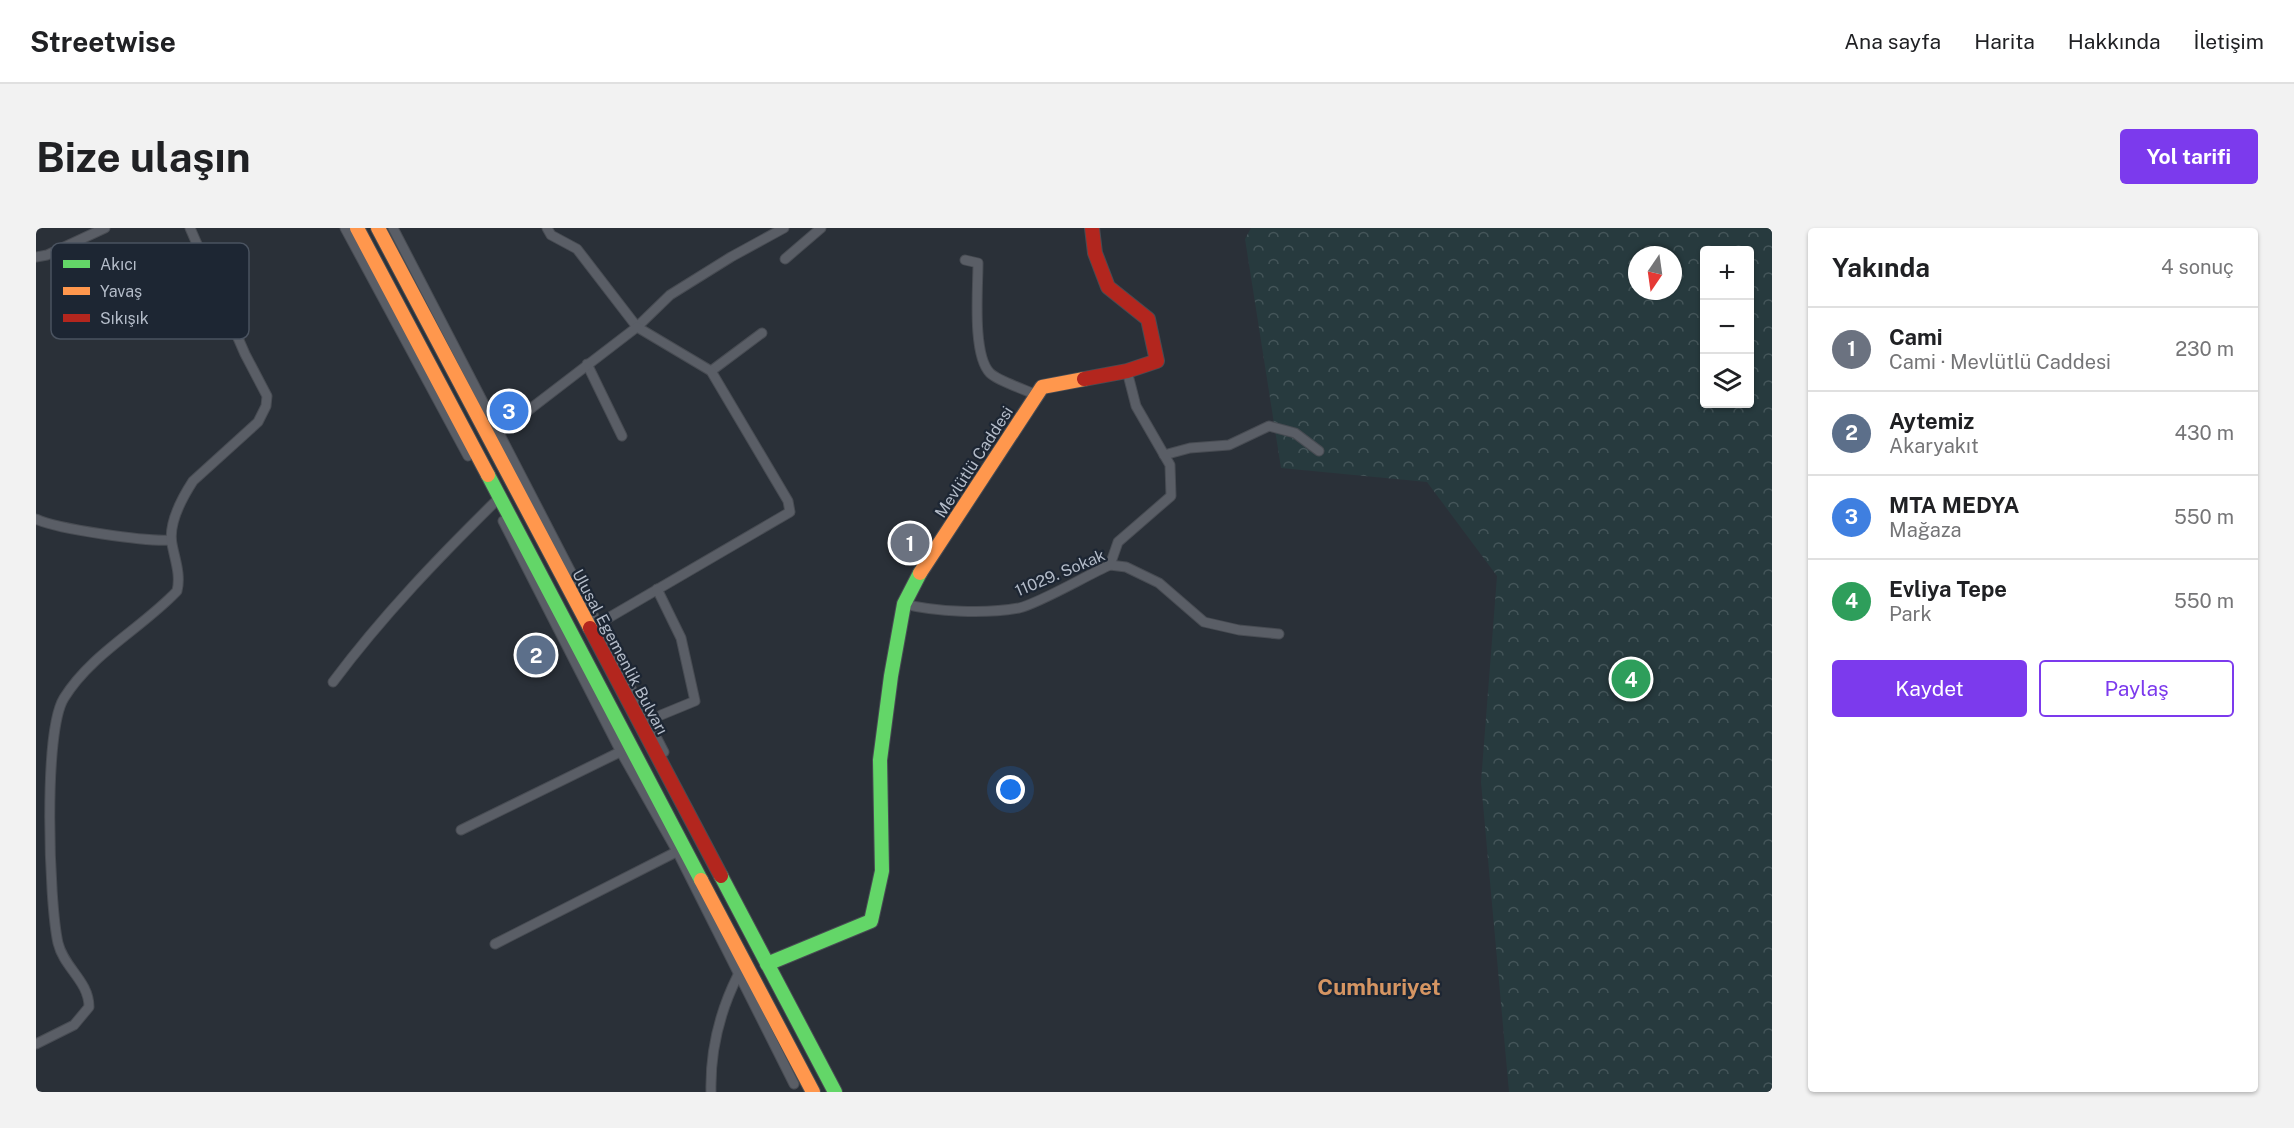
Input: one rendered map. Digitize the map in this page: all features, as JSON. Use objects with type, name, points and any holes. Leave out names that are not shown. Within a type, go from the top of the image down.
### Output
[{"type":"main road","points":[[357,228],[626,749],[813,1092]]},
{"type":"main road","name":"Ulusal Egemenlik Bulvarı","points":[[378,228],[494,438],[770,962],[835,1092]]},
{"type":"main road","points":[[1037,395],[1042,387],[1127,371],[1157,361],[1148,319],[1108,287],[1095,254],[1092,228]]},
{"type":"main road","name":"Mevlütlü Caddesi","points":[[770,962],[871,921],[882,871],[880,760],[891,676],[904,604],[923,567],[1037,395]]},
{"type":"main road","points":[[473,450],[494,438]]},
{"type":"street","points":[[73,243],[105,228]]},
{"type":"street","points":[[190,228],[197,243]]},
{"type":"street","points":[[333,682],[400,600],[496,501],[345,228]]},
{"type":"street","points":[[393,228],[494,438],[598,624],[770,962],[842,1092]]},
{"type":"street","points":[[547,228],[551,235],[577,249],[637,327],[711,371],[788,501],[790,512],[598,624]]},
{"type":"street","points":[[494,438],[637,327],[670,295],[784,228]]},
{"type":"street","points":[[785,259],[821,228]]},
{"type":"street","points":[[36,257],[51,253]]},
{"type":"street","points":[[965,260],[978,263],[979,332],[983,358],[990,374],[1037,395]]},
{"type":"street","points":[[711,371],[762,333]]},
{"type":"street","points":[[36,1044],[74,1025],[83,1018],[89,1007],[84,984],[75,976],[60,950],[55,919],[49,805],[59,708],[76,682],[119,640],[177,591],[178,578],[171,540],[176,515],[193,481],[258,422],[266,406],[264,387],[238,339]]},
{"type":"street","points":[[587,364],[622,436]]},
{"type":"street","points":[[1110,565],[1118,542],[1171,496],[1170,465],[1136,406],[1127,371]]},
{"type":"street","points":[[1164,455],[1190,448],[1229,445],[1269,426],[1295,433],[1319,451]]},
{"type":"street","points":[[36,519],[57,525],[150,540],[171,540]]},
{"type":"street","name":"11029. Sokak","points":[[904,604],[920,608],[964,610],[1020,608],[1110,565],[1126,567],[1159,583],[1204,622],[1239,630],[1279,634]]},
{"type":"street","points":[[657,589],[681,638],[695,700],[661,715]]},
{"type":"street","points":[[461,830],[626,749]]},
{"type":"street","points":[[495,944],[680,850],[738,975],[794,1084]]},
{"type":"street","points":[[711,1092],[716,1031],[738,975]]},
{"type":"green space","points":[[1251,228],[1772,228],[1772,1092],[1509,1092],[1481,782],[1497,576],[1427,482],[1281,468],[1245,239]]},
{"type":"traffic: fast","points":[[488,475],[701,880]]},
{"type":"traffic: fast","points":[[767,964],[871,921],[882,871],[880,760],[891,676],[904,604],[920,573]]},
{"type":"traffic: fast","points":[[721,876],[835,1092]]},
{"type":"traffic: slow","points":[[357,228],[488,475]]},
{"type":"traffic: slow","points":[[378,228],[590,628]]},
{"type":"traffic: slow","points":[[920,573],[1042,387],[1084,379]]},
{"type":"traffic: slow","points":[[701,880],[813,1092]]},
{"type":"traffic: jam","points":[[1084,379],[1127,371],[1157,361],[1148,319],[1108,287],[1095,253],[1092,228]]},
{"type":"traffic: jam","points":[[590,628],[721,876]]},
{"type":"place","name":"MTA MEDYA","points":[[509,411]]},
{"type":"place","name":"Cami","points":[[910,543]]},
{"type":"place","name":"Aytemiz","points":[[536,655]]},
{"type":"place","name":"Evliya Tepe","points":[[1631,679]]},
{"type":"district","name":"Cumhuriyet","points":[[1379,987]]}]
